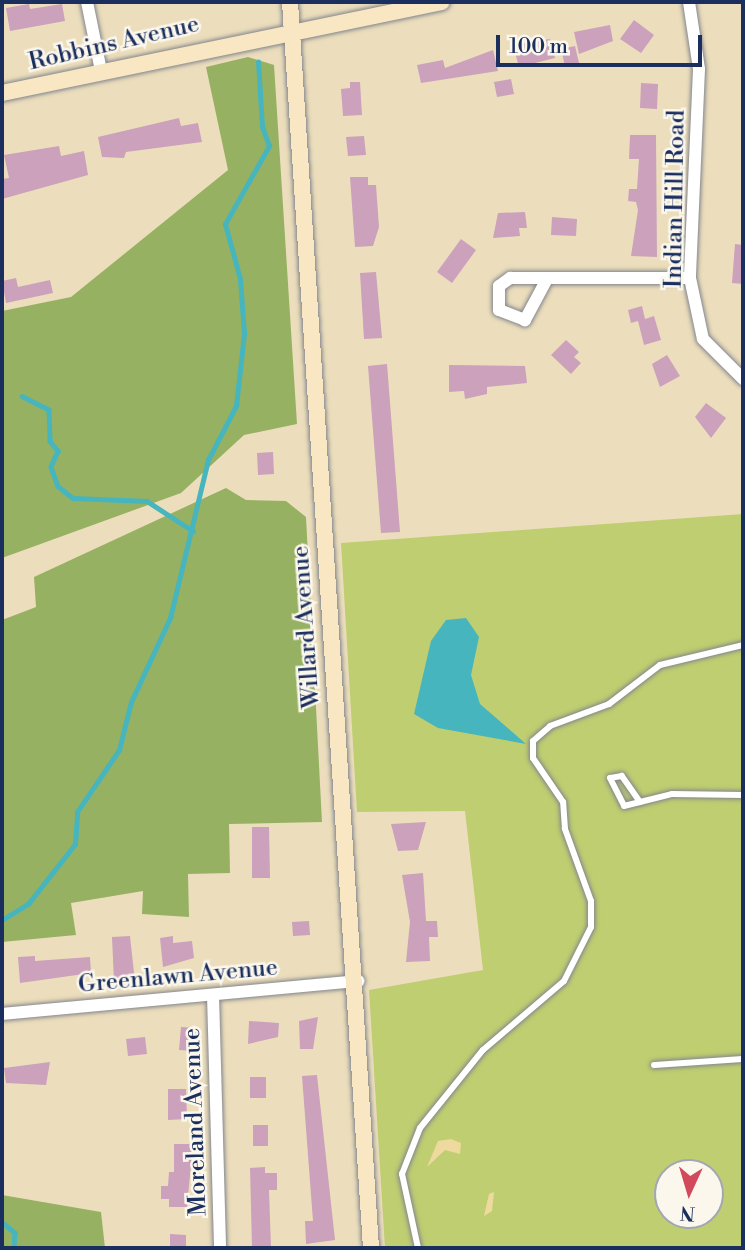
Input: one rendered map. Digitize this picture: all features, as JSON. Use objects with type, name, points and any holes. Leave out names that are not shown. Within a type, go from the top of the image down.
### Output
[{"type":"main road","name":"Willard Avenue","points":[[290,2],[358,981],[371,1248]]},
{"type":"main road","name":"Robbins Avenue","points":[[2,93],[292,30],[442,2]]},
{"type":"street","points":[[87,2],[101,71]]},
{"type":"street","name":"Indian Hill Road","points":[[689,2],[699,69],[690,278],[703,339],[743,379]]},
{"type":"street","points":[[547,279],[690,278]]},
{"type":"street","name":"Greenlawn Avenue","points":[[2,1014],[358,981]]},
{"type":"street","name":"Moreland Avenue","points":[[213,995],[220,1248]]},
{"type":"lane","points":[[418,1248],[402,1174],[415,1137],[483,1050],[564,981],[591,927],[591,901],[565,829],[563,802],[533,758],[533,740],[561,721],[609,704],[660,665],[743,645]]},
{"type":"lane","points":[[640,802],[622,776],[610,778],[618,802],[640,802],[672,794],[743,795]]},
{"type":"lane","points":[[654,1065],[743,1059]]},
{"type":"green space","points":[[248,57],[274,65],[297,424],[244,435],[181,493],[2,558],[2,311],[71,297],[228,170],[206,67]]},
{"type":"green space","points":[[226,488],[246,500],[286,501],[306,517],[322,822],[229,824],[230,873],[188,874],[189,917],[142,914],[143,891],[71,903],[76,935],[2,942],[2,620],[36,607],[34,577]]},
{"type":"green space","points":[[743,514],[743,1248],[385,1248],[369,990],[483,970],[465,811],[357,812],[341,543]]},
{"type":"green space","points":[[2,1195],[101,1212],[105,1248],[2,1248]]},
{"type":"sand","points":[[451,1139],[461,1143],[460,1154],[445,1150],[427,1167],[438,1141]]},
{"type":"sand","points":[[494,1192],[492,1211],[484,1216],[489,1194]]},
{"type":"water","points":[[466,618],[479,637],[471,675],[480,704],[526,744],[438,728],[414,714],[431,641],[446,620]]},
{"type":"building","points":[[29,4],[30,9],[62,4],[65,21],[10,31],[6,8]]},
{"type":"building","points":[[634,20],[654,35],[641,53],[620,39]]},
{"type":"building","points":[[610,25],[613,41],[579,54],[574,32]]},
{"type":"building","points":[[550,39],[555,58],[519,67],[513,45]]},
{"type":"building","points":[[575,46],[579,63],[565,66],[561,49]]},
{"type":"building","points":[[493,50],[498,71],[421,83],[417,65],[443,60],[445,68]]},
{"type":"building","points":[[511,79],[514,94],[497,97],[494,82]]},
{"type":"building","points":[[350,82],[360,82],[362,115],[343,116],[341,89],[350,88]]},
{"type":"building","points":[[641,83],[658,84],[657,109],[640,108]]},
{"type":"building","points":[[179,118],[181,126],[198,123],[202,142],[126,152],[124,158],[102,157],[98,137]]},
{"type":"building","points":[[630,135],[656,135],[657,257],[631,256],[638,210],[636,202],[628,201],[629,189],[637,189],[639,159],[629,159]]},
{"type":"building","points":[[364,136],[366,155],[348,156],[346,137]]},
{"type":"building","points":[[59,146],[61,156],[84,151],[88,175],[2,199],[2,179],[9,178],[4,155]]},
{"type":"building","points":[[350,177],[368,177],[368,185],[376,185],[379,227],[373,246],[355,247]]},
{"type":"building","points":[[525,212],[527,228],[519,228],[520,236],[493,238],[498,213]]},
{"type":"building","points":[[552,217],[577,219],[576,236],[551,235]]},
{"type":"building","points":[[461,239],[476,250],[452,283],[437,272]]},
{"type":"building","points":[[735,244],[743,245],[743,284],[732,283]]},
{"type":"building","points":[[376,272],[382,338],[364,339],[360,273]]},
{"type":"building","points":[[16,278],[18,287],[50,280],[53,293],[6,303],[2,281]]},
{"type":"building","points":[[642,306],[645,319],[654,316],[661,340],[644,345],[638,321],[631,323],[628,310]]},
{"type":"building","points":[[566,340],[579,352],[574,357],[581,363],[571,374],[551,355]]},
{"type":"building","points":[[667,355],[680,376],[660,387],[652,364]]},
{"type":"building","points":[[387,364],[400,532],[381,533],[368,366]]},
{"type":"building","points":[[449,365],[525,366],[527,383],[487,387],[487,394],[465,399],[464,391],[449,392]]},
{"type":"building","points":[[706,403],[726,418],[711,438],[695,417]]},
{"type":"building","points":[[273,452],[274,474],[258,475],[257,453]]},
{"type":"building","points":[[426,822],[418,850],[398,851],[391,824]]},
{"type":"building","points":[[252,827],[269,827],[270,878],[252,878]]},
{"type":"building","points":[[423,873],[426,921],[437,921],[438,937],[429,937],[430,961],[406,962],[410,922],[402,875]]},
{"type":"building","points":[[309,921],[310,935],[293,936],[292,922]]},
{"type":"building","points":[[130,936],[135,982],[114,982],[112,937]]},
{"type":"building","points":[[173,936],[173,943],[192,941],[194,958],[163,967],[160,938]]},
{"type":"building","points":[[35,956],[35,961],[90,957],[91,973],[20,983],[18,957]]},
{"type":"building","points":[[318,1017],[313,1049],[300,1049],[299,1021]]},
{"type":"building","points":[[249,1021],[279,1023],[278,1037],[248,1044]]},
{"type":"building","points":[[181,1027],[197,1028],[196,1051],[179,1050]]},
{"type":"building","points":[[145,1037],[147,1054],[128,1056],[126,1039]]},
{"type":"building","points":[[50,1062],[46,1085],[6,1083],[4,1068]]},
{"type":"building","points":[[317,1075],[335,1240],[306,1244],[305,1221],[313,1221],[302,1076]]},
{"type":"building","points":[[250,1077],[266,1077],[266,1098],[250,1098]]},
{"type":"building","points":[[168,1089],[186,1089],[187,1119],[168,1120]]},
{"type":"building","points":[[253,1125],[268,1125],[268,1146],[253,1146]]},
{"type":"building","points":[[174,1144],[193,1144],[187,1207],[169,1207],[169,1199],[161,1199],[161,1186],[168,1186],[169,1172],[174,1172]]},
{"type":"building","points":[[265,1167],[265,1173],[277,1173],[277,1190],[269,1190],[271,1248],[252,1248],[250,1168]]},
{"type":"building","points":[[170,1234],[186,1235],[186,1248],[170,1248]]},
{"type":"waterway","points":[[2,920],[28,904],[75,844],[77,812],[119,750],[131,702],[170,618],[208,460],[236,406],[244,334],[240,279],[225,224],[269,146],[262,127],[258,62]]},
{"type":"waterway","points":[[22,396],[49,410],[50,441],[58,451],[51,467],[58,486],[73,498],[147,501],[193,531]]},
{"type":"waterway","points":[[2,1222],[15,1233],[14,1248]]}]
